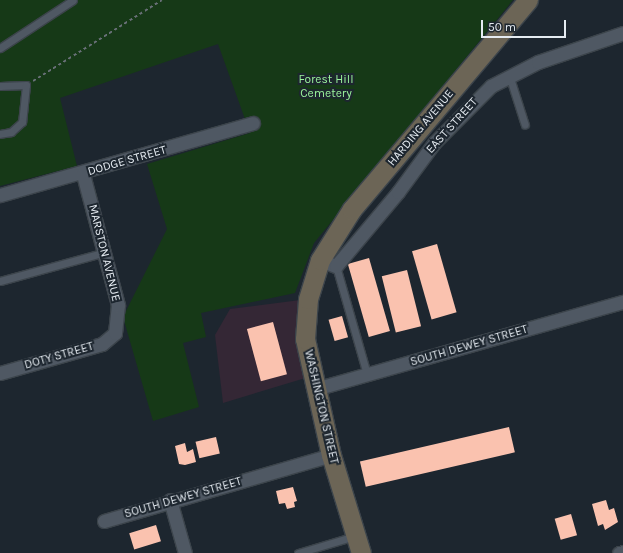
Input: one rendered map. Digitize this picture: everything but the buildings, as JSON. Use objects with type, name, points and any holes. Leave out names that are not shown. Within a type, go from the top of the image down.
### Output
[{"type":"main road","name":"HARDING AVENUE","points":[[328,263],[352,210],[528,0]]},
{"type":"main road","name":"WASHINGTON STREET","points":[[328,263],[308,299],[305,339],[331,455],[358,545]]},
{"type":"street","name":"EAST STREET","points":[[328,263],[477,96],[509,75],[538,62],[623,33]]},
{"type":"street","name":"DODGE STREET","points":[[0,195],[83,174],[253,123]]},
{"type":"street","name":"MARSTON AVENUE","points":[[83,174],[106,252],[118,305],[115,333]]},
{"type":"street","name":"SOUTH DEWEY STREET","points":[[315,389],[623,302]]},
{"type":"street","name":"DOTY STREET","points":[[0,373],[102,344],[115,333]]},
{"type":"street","name":"SOUTH DEWEY STREET","points":[[104,521],[170,500],[331,455]]},
{"type":"street","points":[[170,500],[185,553]]},
{"type":"street","points":[[619,553],[623,552]]},
{"type":"lane","points":[[0,48],[73,0]]},
{"type":"lane","points":[[509,75],[525,125]]},
{"type":"lane","points":[[0,86],[26,85],[22,122],[11,132],[0,134]]},
{"type":"lane","points":[[0,281],[106,252]]},
{"type":"lane","points":[[328,263],[367,374]]},
{"type":"lane","points":[[300,553],[358,545]]},
{"type":"path","points":[[26,85],[162,0]]},
{"type":"shaded area","points":[[308,299],[312,376],[223,403],[215,335],[230,309]]},
{"type":"green space","name":"Forest Hill Cemetery","points":[[0,0],[513,0],[314,243],[295,293],[201,313],[206,337],[183,343],[199,407],[153,421],[123,317],[167,229],[147,164],[250,133],[218,44],[60,98],[77,166],[0,186]]}]
